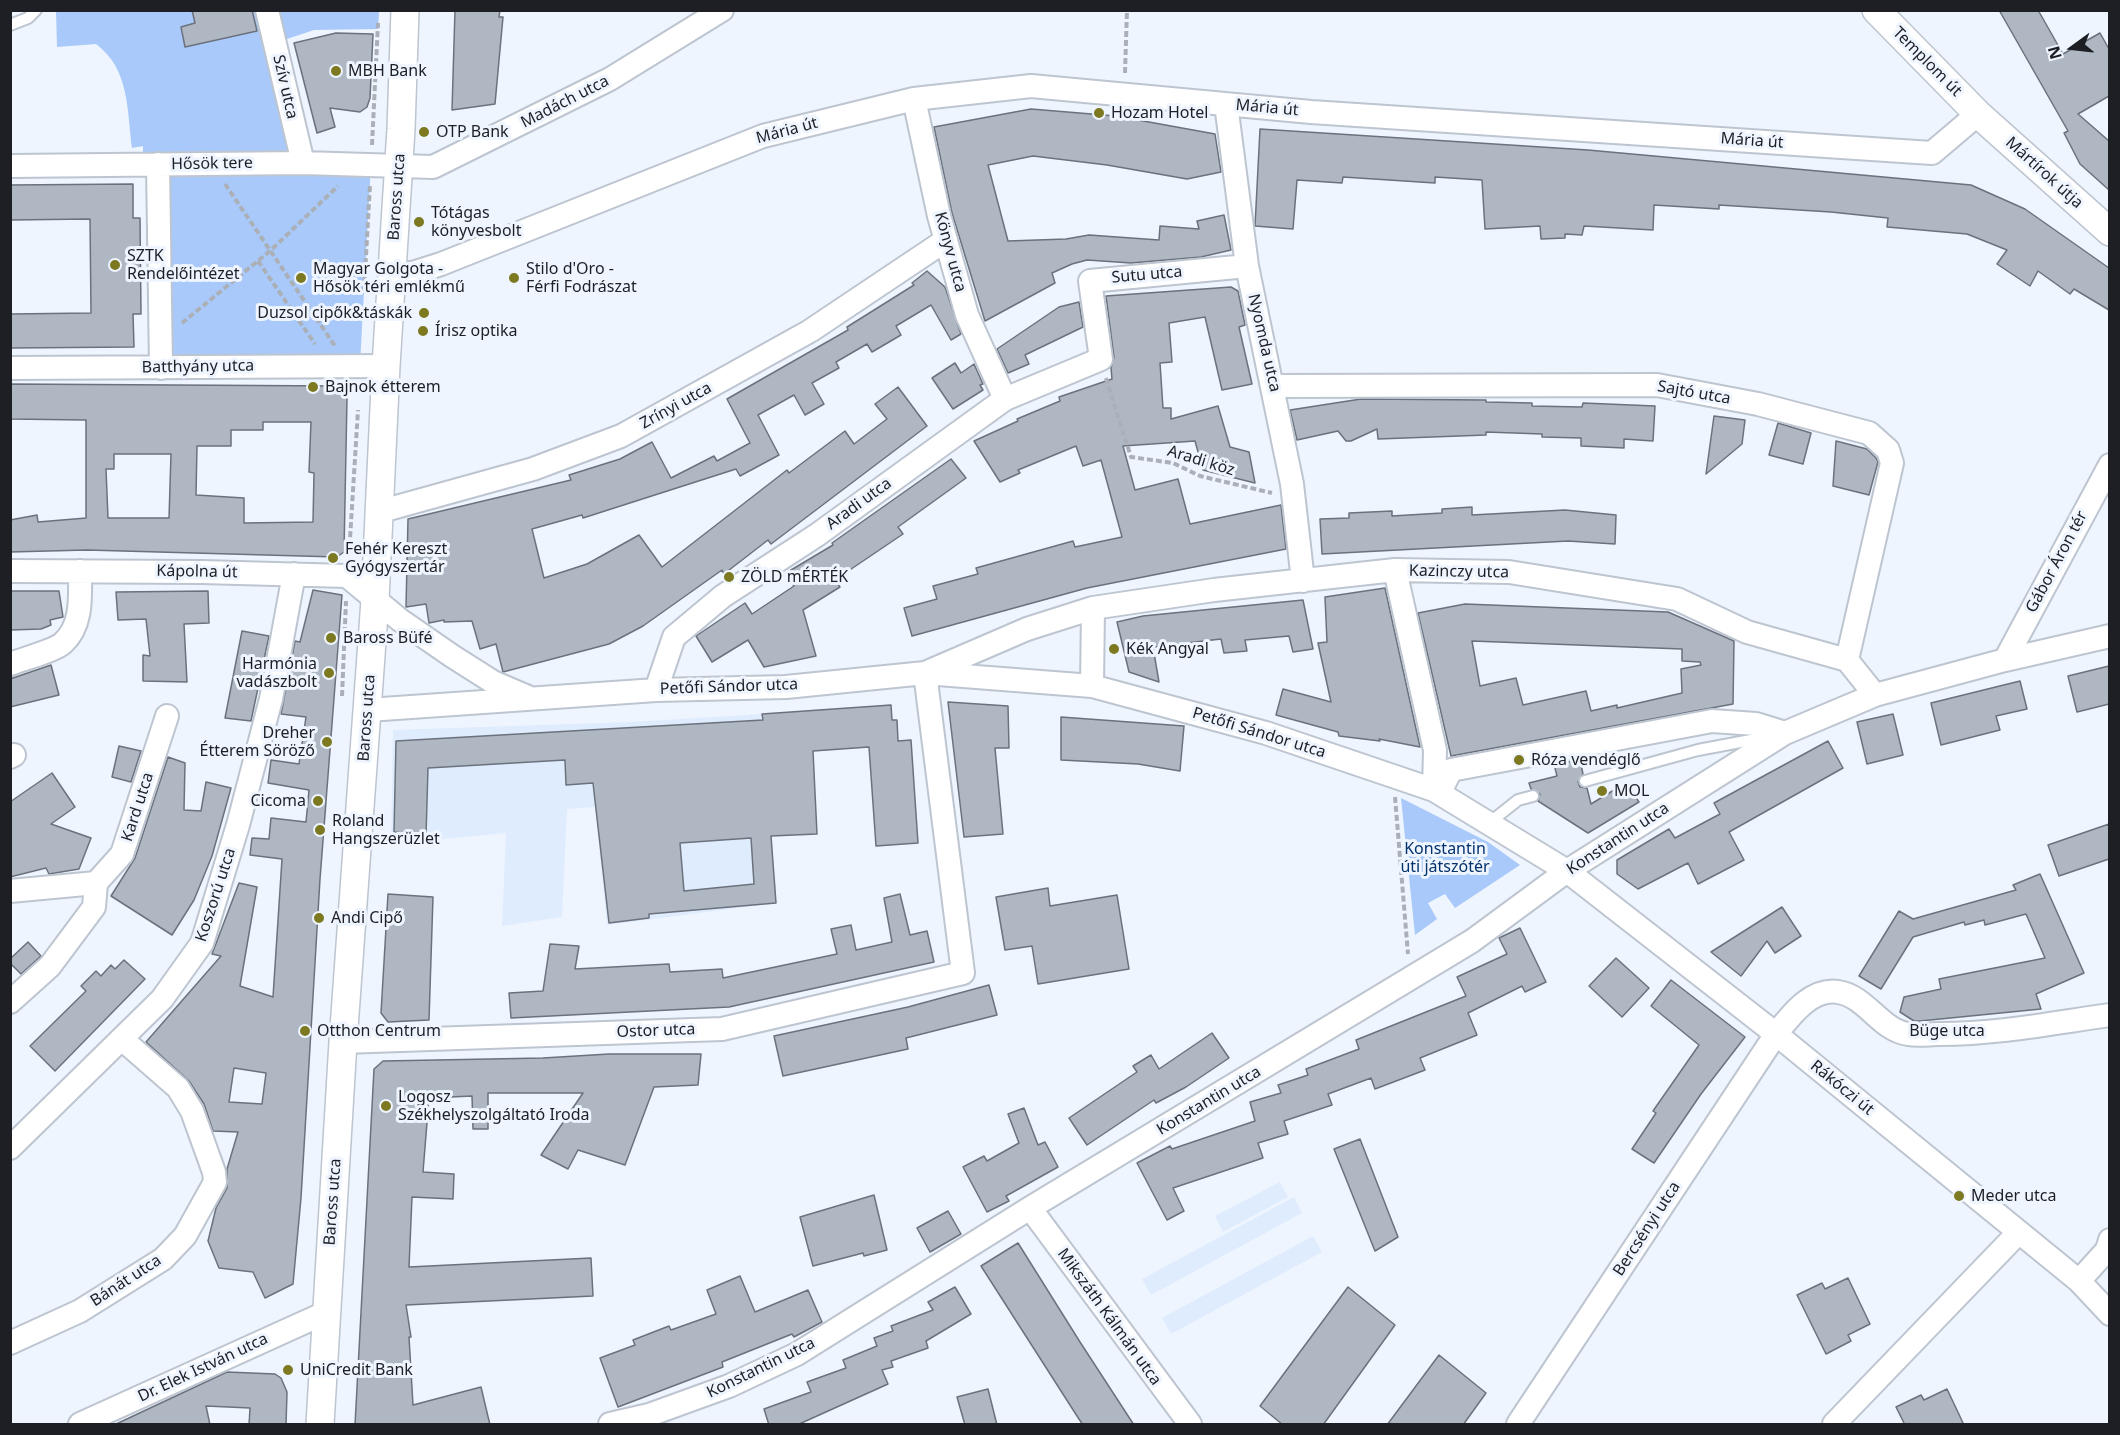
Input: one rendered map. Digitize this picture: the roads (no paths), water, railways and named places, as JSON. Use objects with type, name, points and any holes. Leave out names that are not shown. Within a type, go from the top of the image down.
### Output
[{"type":"street","name":"Szív utca","points":[[267,10],[303,163]]},
{"type":"street","name":"Baross utca","points":[[320,1425],[343,1042],[375,600],[378,512],[356,365],[392,276],[405,10]]},
{"type":"street","name":"Madách utca","points":[[398,166],[433,167],[610,79],[722,10]]},
{"type":"street","name":"Templom út","points":[[1876,10],[1978,114]]},
{"type":"street","name":"Mária út","points":[[392,276],[416,272],[441,264],[763,136],[914,99],[1031,86],[1226,105],[1932,153],[1978,114]]},
{"type":"street","name":"Könyv utca","points":[[914,99],[946,240],[967,315],[1005,399]]},
{"type":"street","name":"Nyomda utca","points":[[1226,105],[1247,266],[1274,386],[1293,498],[1303,581]]},
{"type":"street","name":"Mártírok útja","points":[[1978,114],[2109,232]]},
{"type":"street","name":"Hősök tere","points":[[160,368],[158,164],[303,163],[398,166]]},
{"type":"street","points":[[10,166],[158,164]]},
{"type":"street","name":"Zrínyi utca","points":[[378,512],[533,469],[621,436],[810,331],[946,240]]},
{"type":"street","name":"Sutu utca","points":[[1101,359],[1090,280],[1247,266]]},
{"type":"street","name":"Aradi utca","points":[[656,690],[674,637],[723,596],[817,535],[1005,399],[1101,359]]},
{"type":"street","name":"Batthyány utca","points":[[10,368],[356,365]]},
{"type":"street","name":"Sajtó utca","points":[[1274,386],[1657,385],[1758,404],[1869,434],[1888,450],[1892,463],[1847,660]]},
{"type":"street","name":"Gábor Áron tér","points":[[2005,660],[2109,465]]},
{"type":"street","points":[[1395,570],[1435,750],[1437,791]]},
{"type":"street","name":"Kazinczy utca","points":[[1093,608],[1214,590],[1395,570],[1509,572],[1677,599],[1747,632],[1847,660]]},
{"type":"street","name":"Kápolna út","points":[[10,571],[347,576],[375,600]]},
{"type":"street","points":[[10,664],[63,644],[76,624],[81,603],[80,571]]},
{"type":"street","name":"Koszorú utca","points":[[10,1148],[123,1040],[162,999],[202,943],[238,825],[271,699],[294,574]]},
{"type":"street","name":"Petőfi Sándor utca","points":[[375,600],[400,621],[493,682],[532,699]]},
{"type":"street","points":[[1092,686],[1093,608]]},
{"type":"street","name":"Petőfi Sándor utca","points":[[925,673],[1028,629],[1093,608]]},
{"type":"street","name":"Konstantin utca","points":[[610,1425],[649,1415],[729,1386],[797,1354],[1030,1208],[1472,941],[1567,871],[1785,733],[1875,695],[2005,660],[2109,636]]},
{"type":"street","points":[[1847,660],[1875,695]]},
{"type":"street","name":"Petőfi Sándor utca","points":[[368,710],[656,690],[786,687],[925,673],[1092,686],[1266,733],[1437,791],[1567,871]]},
{"type":"street","name":"Ostor utca","points":[[343,1042],[723,1029],[963,973],[925,673]]},
{"type":"street","name":"Kard utca","points":[[10,1002],[50,966],[94,907],[96,884],[122,854],[167,716]]},
{"type":"street","points":[[1437,791],[1451,770],[1712,721],[1756,724],[1785,733]]},
{"type":"street","name":"Rákóczi út","points":[[1567,871],[1776,1034],[2079,1281],[2109,1314]]},
{"type":"street","points":[[10,891],[96,884]]},
{"type":"street","name":"Büge utca","points":[[1776,1034],[1794,1011],[1817,994],[1838,992],[1860,1001],[1881,1021],[1907,1034],[1971,1034],[2109,1015]]},
{"type":"street","name":"Bercsényi utca","points":[[1518,1425],[1776,1034]]},
{"type":"street","name":"Bánát utca","points":[[10,1343],[80,1311],[163,1259],[185,1236],[215,1182],[214,1172],[192,1111],[178,1088],[123,1040]]},
{"type":"street","name":"Mikszáth Kálmán utca","points":[[1030,1208],[1186,1423]]},
{"type":"street","points":[[1833,1425],[2019,1232]]},
{"type":"street","points":[[2079,1281],[2107,1250],[2109,1240]]},
{"type":"street","name":"Dr. Elek István utca","points":[[80,1425],[326,1313]]},
{"type":"lane","points":[[10,25],[28,18],[36,10]]},
{"type":"lane","points":[[1585,781],[1698,750],[1785,733]]},
{"type":"lane","points":[[1489,823],[1518,800],[1533,796]]},
{"type":"place","name":"MBH Bank","points":[[336,71]]},
{"type":"place","name":"Hozam Hotel","points":[[1099,113]]},
{"type":"place","name":"OTP Bank","points":[[424,132]]},
{"type":"place","name":"Tótágas könyvesbolt","points":[[419,222]]},
{"type":"place","name":"SZTK Rendelőintézet","points":[[115,265]]},
{"type":"place","name":"Magyar Golgota - Hősök téri emlékmű","points":[[301,278]]},
{"type":"place","name":"Stilo d'Oro - Férfi Fodrászat","points":[[514,278]]},
{"type":"place","name":"Duzsol cipők&táskák","points":[[424,313]]},
{"type":"place","name":"Írisz optika","points":[[423,331]]},
{"type":"place","name":"Bajnok étterem","points":[[313,387]]},
{"type":"place","name":"Fehér Kereszt Gyógyszertár","points":[[333,558]]},
{"type":"place","name":"ZÖLD mÉRTÉK","points":[[729,577]]},
{"type":"place","name":"Baross Büfé","points":[[331,638]]},
{"type":"place","name":"Kék Angyal","points":[[1114,649]]},
{"type":"place","name":"Harmónia vadászbolt","points":[[329,673]]},
{"type":"place","name":"Dreher Étterem Söröző","points":[[327,742]]},
{"type":"place","name":"Róza vendéglő","points":[[1519,760]]},
{"type":"place","name":"MOL","points":[[1602,791]]},
{"type":"place","name":"Cicoma","points":[[318,801]]},
{"type":"place","name":"Roland Hangszerüzlet","points":[[320,830]]},
{"type":"place","name":"Andi Cipő","points":[[319,918]]},
{"type":"place","name":"Otthon Centrum","points":[[305,1031]]},
{"type":"place","name":"Logosz Székhelyszolgáltató Iroda","points":[[386,1106]]},
{"type":"place","name":"Meder utca","points":[[1959,1196]]},
{"type":"place","name":"UniCredit Bank","points":[[288,1370]]},
{"type":"park label","name":"Konstantin úti játszótér","points":[[1445,858]]}]
